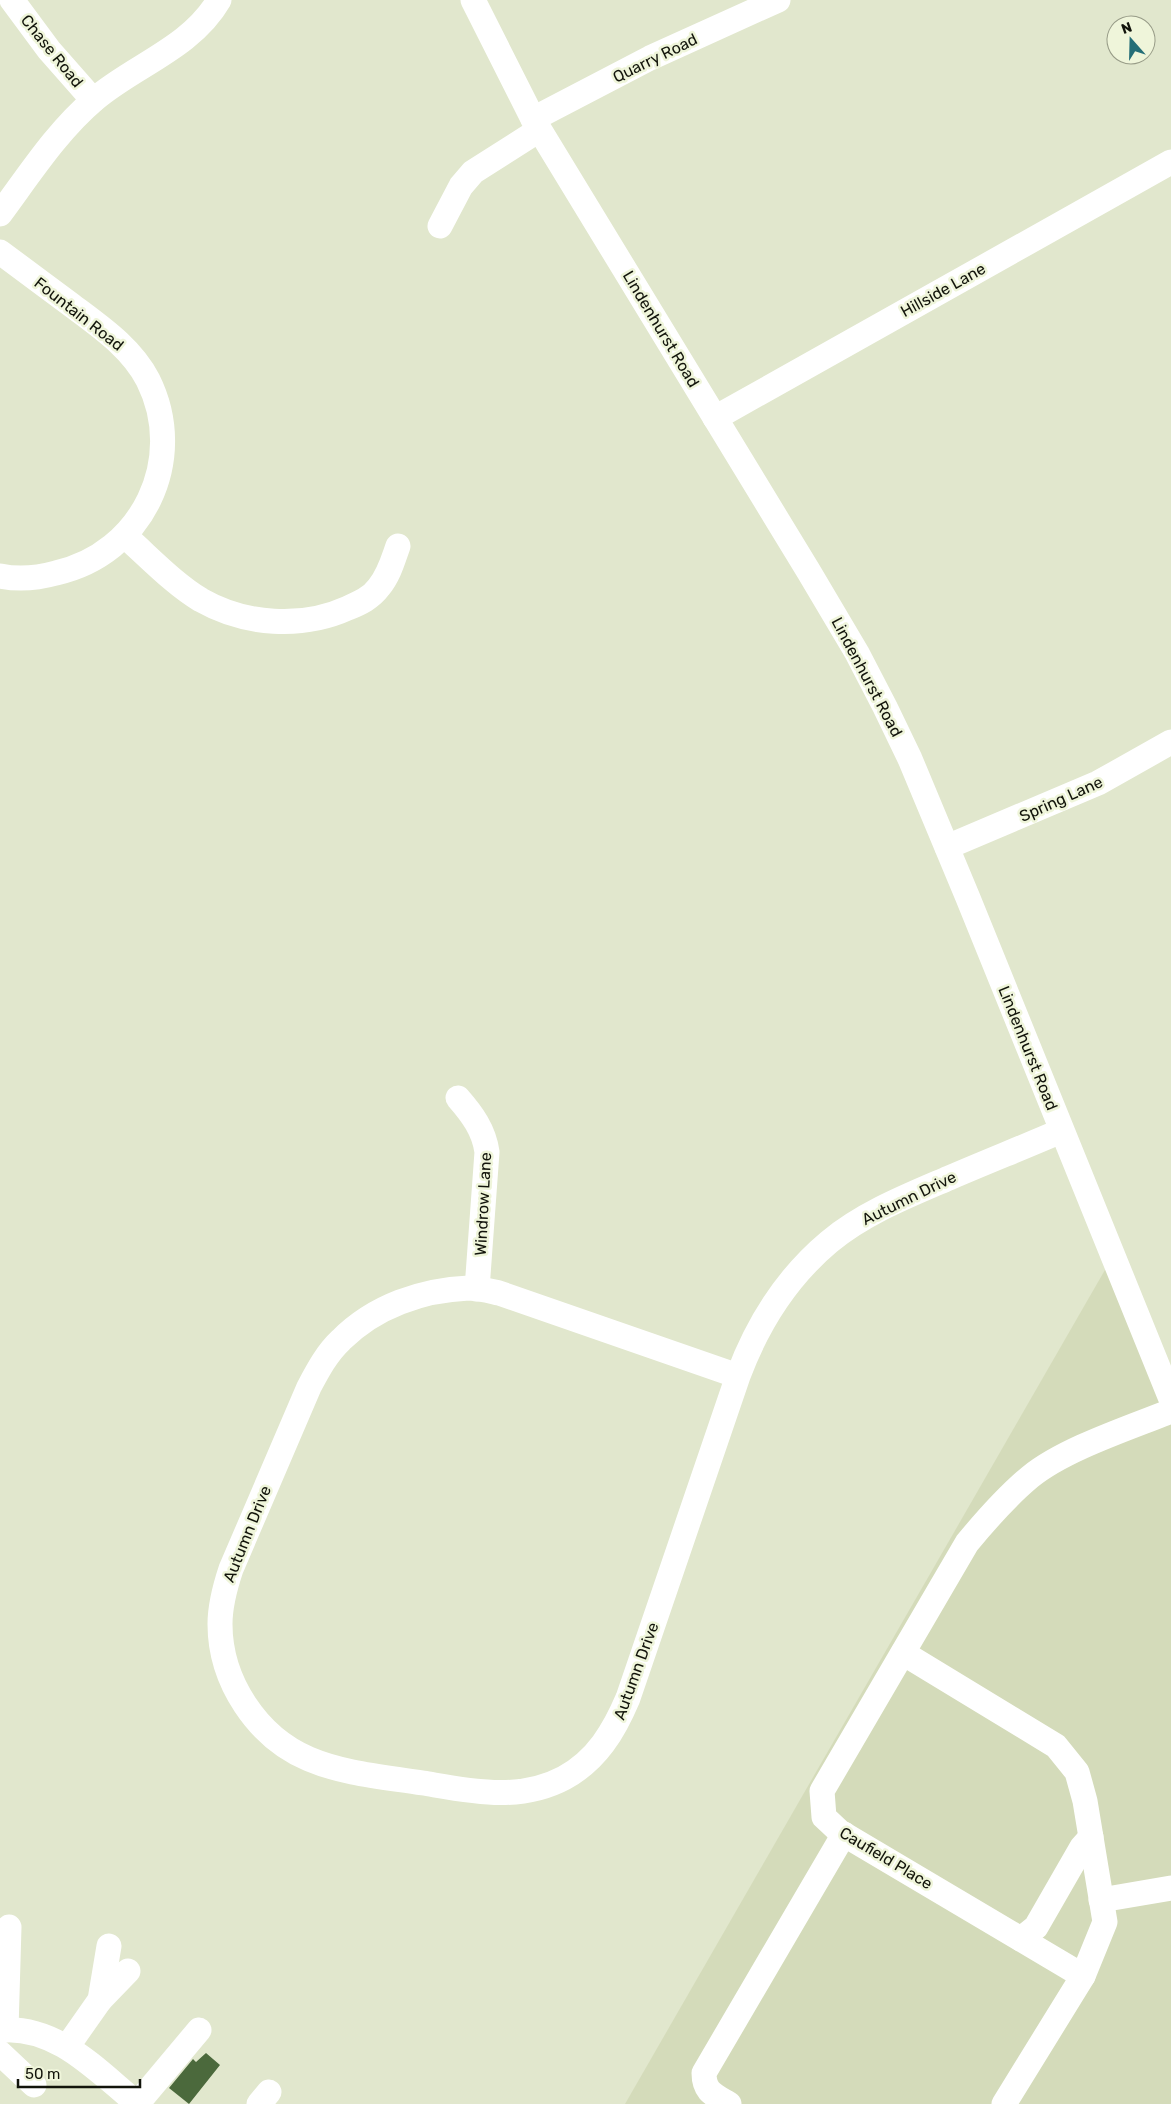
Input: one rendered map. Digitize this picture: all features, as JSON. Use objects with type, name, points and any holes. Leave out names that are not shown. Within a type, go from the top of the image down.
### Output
[{"type":"street","name":"Chase Road","points":[[12,0],[49,50],[93,100]]},
{"type":"street","points":[[0,214],[58,137],[93,100],[114,83],[190,35],[204,21],[219,0]]},
{"type":"street","name":"Lindenhurst Road","points":[[474,0],[536,124],[857,653],[885,706],[910,759],[947,847],[1171,1399]]},
{"type":"street","name":"Quarry Road","points":[[440,226],[461,186],[472,172],[536,124],[650,58],[778,0]]},
{"type":"street","name":"Hillside Lane","points":[[715,418],[1171,162]]},
{"type":"street","name":"Fountain Road","points":[[0,252],[114,337],[138,364],[148,380],[156,401],[162,429],[162,447],[158,476],[149,502],[125,536],[112,548],[75,569],[25,579],[0,576]]},
{"type":"street","points":[[125,536],[176,582],[202,600],[227,612],[276,621],[312,620],[341,612],[361,603],[379,588],[387,576],[398,546]]},
{"type":"street","name":"Spring Lane","points":[[947,847],[1098,783],[1171,742]]},
{"type":"street","name":"Windrow Lane","points":[[458,1098],[473,1115],[486,1140],[487,1152],[477,1289]]},
{"type":"street","name":"Autumn Drive","points":[[738,1376],[499,1293],[477,1289],[417,1296],[385,1308],[364,1320],[340,1340],[325,1359],[309,1387],[231,1569],[223,1595],[220,1625],[222,1645],[235,1688],[252,1714],[278,1742],[307,1759],[323,1765],[390,1778],[501,1794],[527,1791],[552,1784],[589,1760],[604,1746],[618,1724],[738,1376],[760,1325],[778,1296],[798,1272],[829,1242],[873,1212],[890,1203],[1061,1131]]},
{"type":"street","name":"Caufield Place","points":[[1083,1976],[844,1834],[824,1817],[822,1791],[967,1544],[992,1513],[1031,1476],[1068,1454],[1171,1411]]},
{"type":"street","points":[[903,1653],[1056,1746],[1078,1772],[1105,1922],[1083,1976],[1004,2104]]},
{"type":"street","points":[[729,2104],[709,2092],[704,2084],[704,2073],[844,1834]]},
{"type":"street","points":[[1021,1939],[1036,1927],[1082,1847],[1091,1838]]},
{"type":"street","points":[[1101,1900],[1171,1888]]},
{"type":"street","points":[[9,1926],[2,2038],[34,2085]]},
{"type":"street","points":[[100,2000],[109,1946]]},
{"type":"street","points":[[67,2047],[100,2000],[128,1972]]},
{"type":"street","points":[[2,2038],[30,2032],[47,2036],[67,2047],[138,2104],[199,2030]]},
{"type":"shaded area","points":[[1113,1256],[1171,1399],[1171,2104],[625,2104]]},
{"type":"building","points":[[206,2053],[220,2065],[189,2104],[169,2088],[193,2059],[196,2062]]}]
